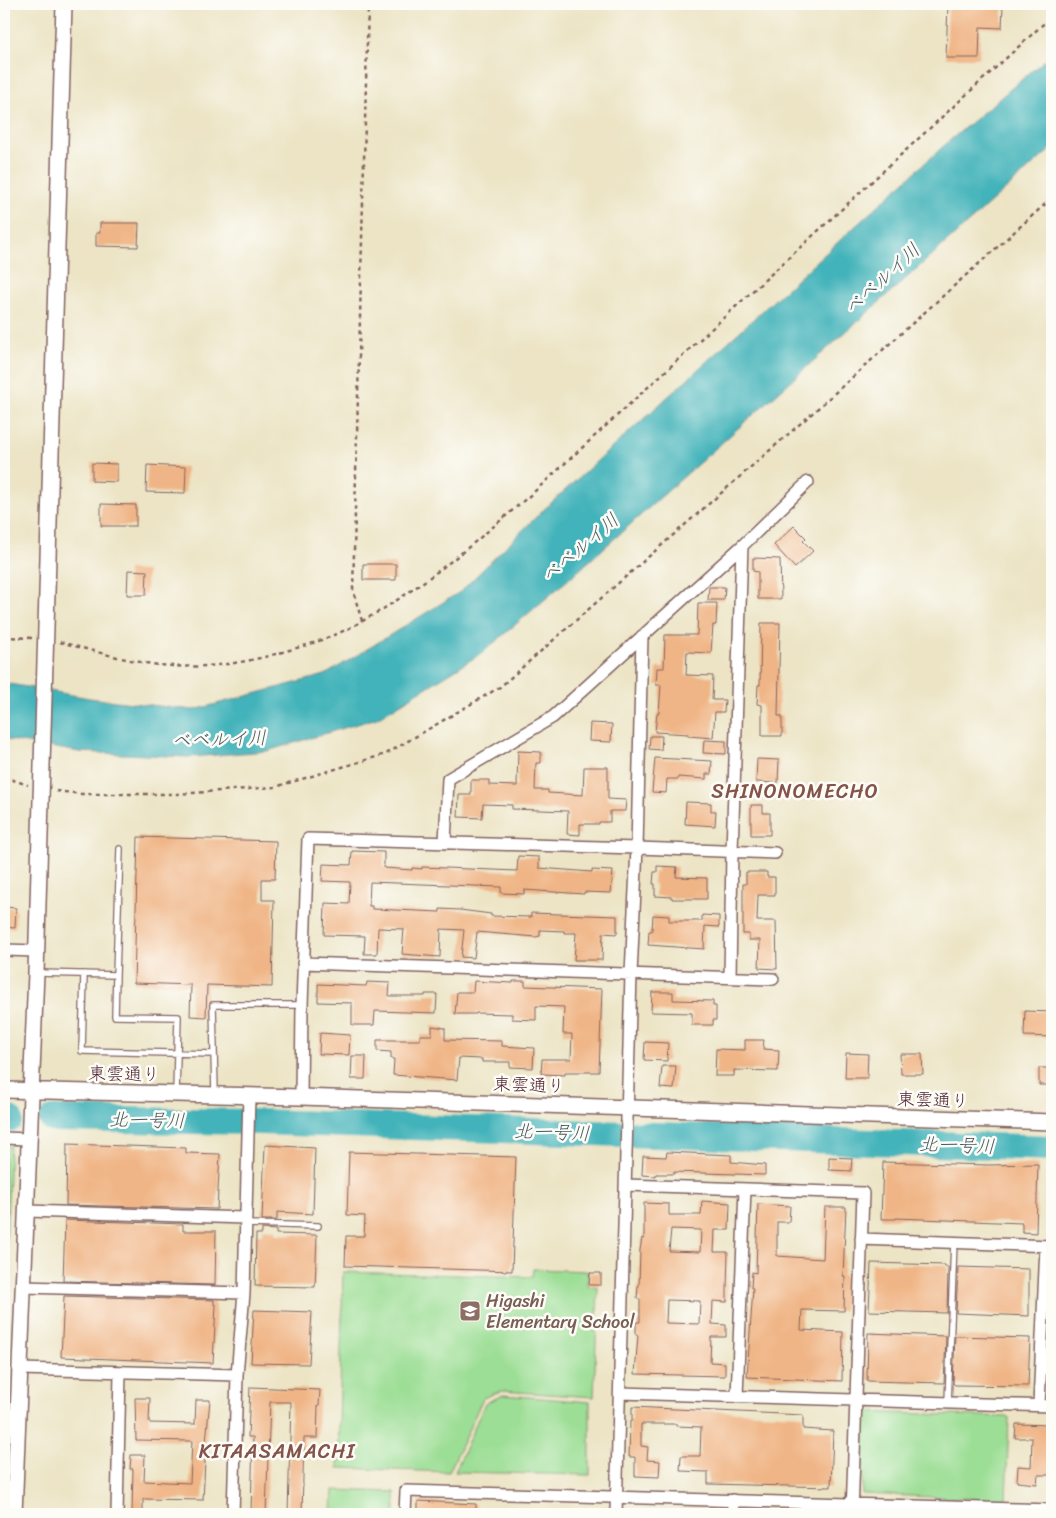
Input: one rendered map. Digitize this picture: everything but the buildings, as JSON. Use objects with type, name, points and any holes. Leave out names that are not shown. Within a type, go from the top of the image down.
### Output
[{"type":"street","points":[[14,1514],[37,951],[64,4]]},
{"type":"street","points":[[445,843],[448,779],[553,717],[742,546],[808,482]]},
{"type":"street","points":[[730,977],[732,851],[742,546]]},
{"type":"street","points":[[616,1514],[642,636]]},
{"type":"street","points":[[301,1097],[303,963],[308,839],[774,853]]},
{"type":"street","points":[[4,950],[37,951]]},
{"type":"street","points":[[303,963],[773,979]]},
{"type":"street","name":"東雲通り","points":[[4,1090],[249,1095],[1052,1122]]},
{"type":"street","points":[[233,1514],[237,1375],[244,1293],[249,1095]]},
{"type":"street","points":[[4,1138],[28,1139]]},
{"type":"street","points":[[626,1185],[863,1193],[852,1509]]},
{"type":"street","points":[[737,1397],[745,1189]]},
{"type":"street","points":[[27,1211],[245,1221]]},
{"type":"street","points":[[861,1239],[1049,1246],[1040,1405]]},
{"type":"street","points":[[23,1287],[244,1293]]},
{"type":"street","points":[[20,1369],[237,1375]]},
{"type":"street","points":[[117,1514],[120,1373]]},
{"type":"street","points":[[620,1393],[1052,1406]]},
{"type":"street","points":[[405,1514],[406,1490],[733,1500],[852,1509],[1052,1510]]},
{"type":"street","points":[[733,1500],[733,1514]]},
{"type":"lane","points":[[120,849],[115,1016],[178,1017],[176,1094]]},
{"type":"lane","points":[[36,973],[116,975]]},
{"type":"lane","points":[[84,974],[82,1051],[214,1054]]},
{"type":"lane","points":[[214,1094],[213,1005],[302,1005]]},
{"type":"lane","points":[[245,1221],[318,1226]]},
{"type":"lane","points":[[948,1403],[954,1242]]},
{"type":"path","points":[[362,621],[353,591],[368,4]]},
{"type":"path","points":[[4,637],[46,640],[153,664],[193,666],[228,664],[261,658],[330,637],[362,621],[424,583],[463,554],[535,491],[1052,16]]},
{"type":"path","points":[[4,777],[42,787],[82,794],[178,794],[275,787],[394,750],[500,687],[817,409],[1052,198]]},
{"type":"green space","points":[[4,1146],[10,1146],[5,1278],[4,1277]]},
{"type":"green space","points":[[533,1269],[588,1271],[587,1286],[598,1288],[594,1397],[501,1391],[483,1398],[449,1472],[338,1468],[343,1272],[532,1277]]},
{"type":"green space","points":[[503,1395],[590,1402],[590,1475],[455,1472],[485,1403]]},
{"type":"green space","points":[[865,1412],[1009,1417],[1006,1500],[862,1494]]},
{"type":"green space","points":[[333,1490],[395,1492],[395,1514],[332,1514]]},
{"type":"water","name":"ベベルイ川","points":[[1052,54],[1052,148],[577,572],[482,653],[377,718],[267,751],[190,757],[79,752],[4,739],[4,683],[89,698],[194,710],[325,675],[460,592],[539,514],[948,142]]},
{"type":"waterway","name":"北一号川","points":[[4,1118],[10,1119]]},
{"type":"waterway","name":"北一号川","points":[[52,1119],[259,1122],[1052,1148]]},
{"type":"place","name":"Higashi Elementary School","points":[[470,1311]]},
{"type":"district","name":"SHINONOMECHO","points":[[795,791]]},
{"type":"district","name":"KITAASAMACHI","points":[[277,1451]]}]
